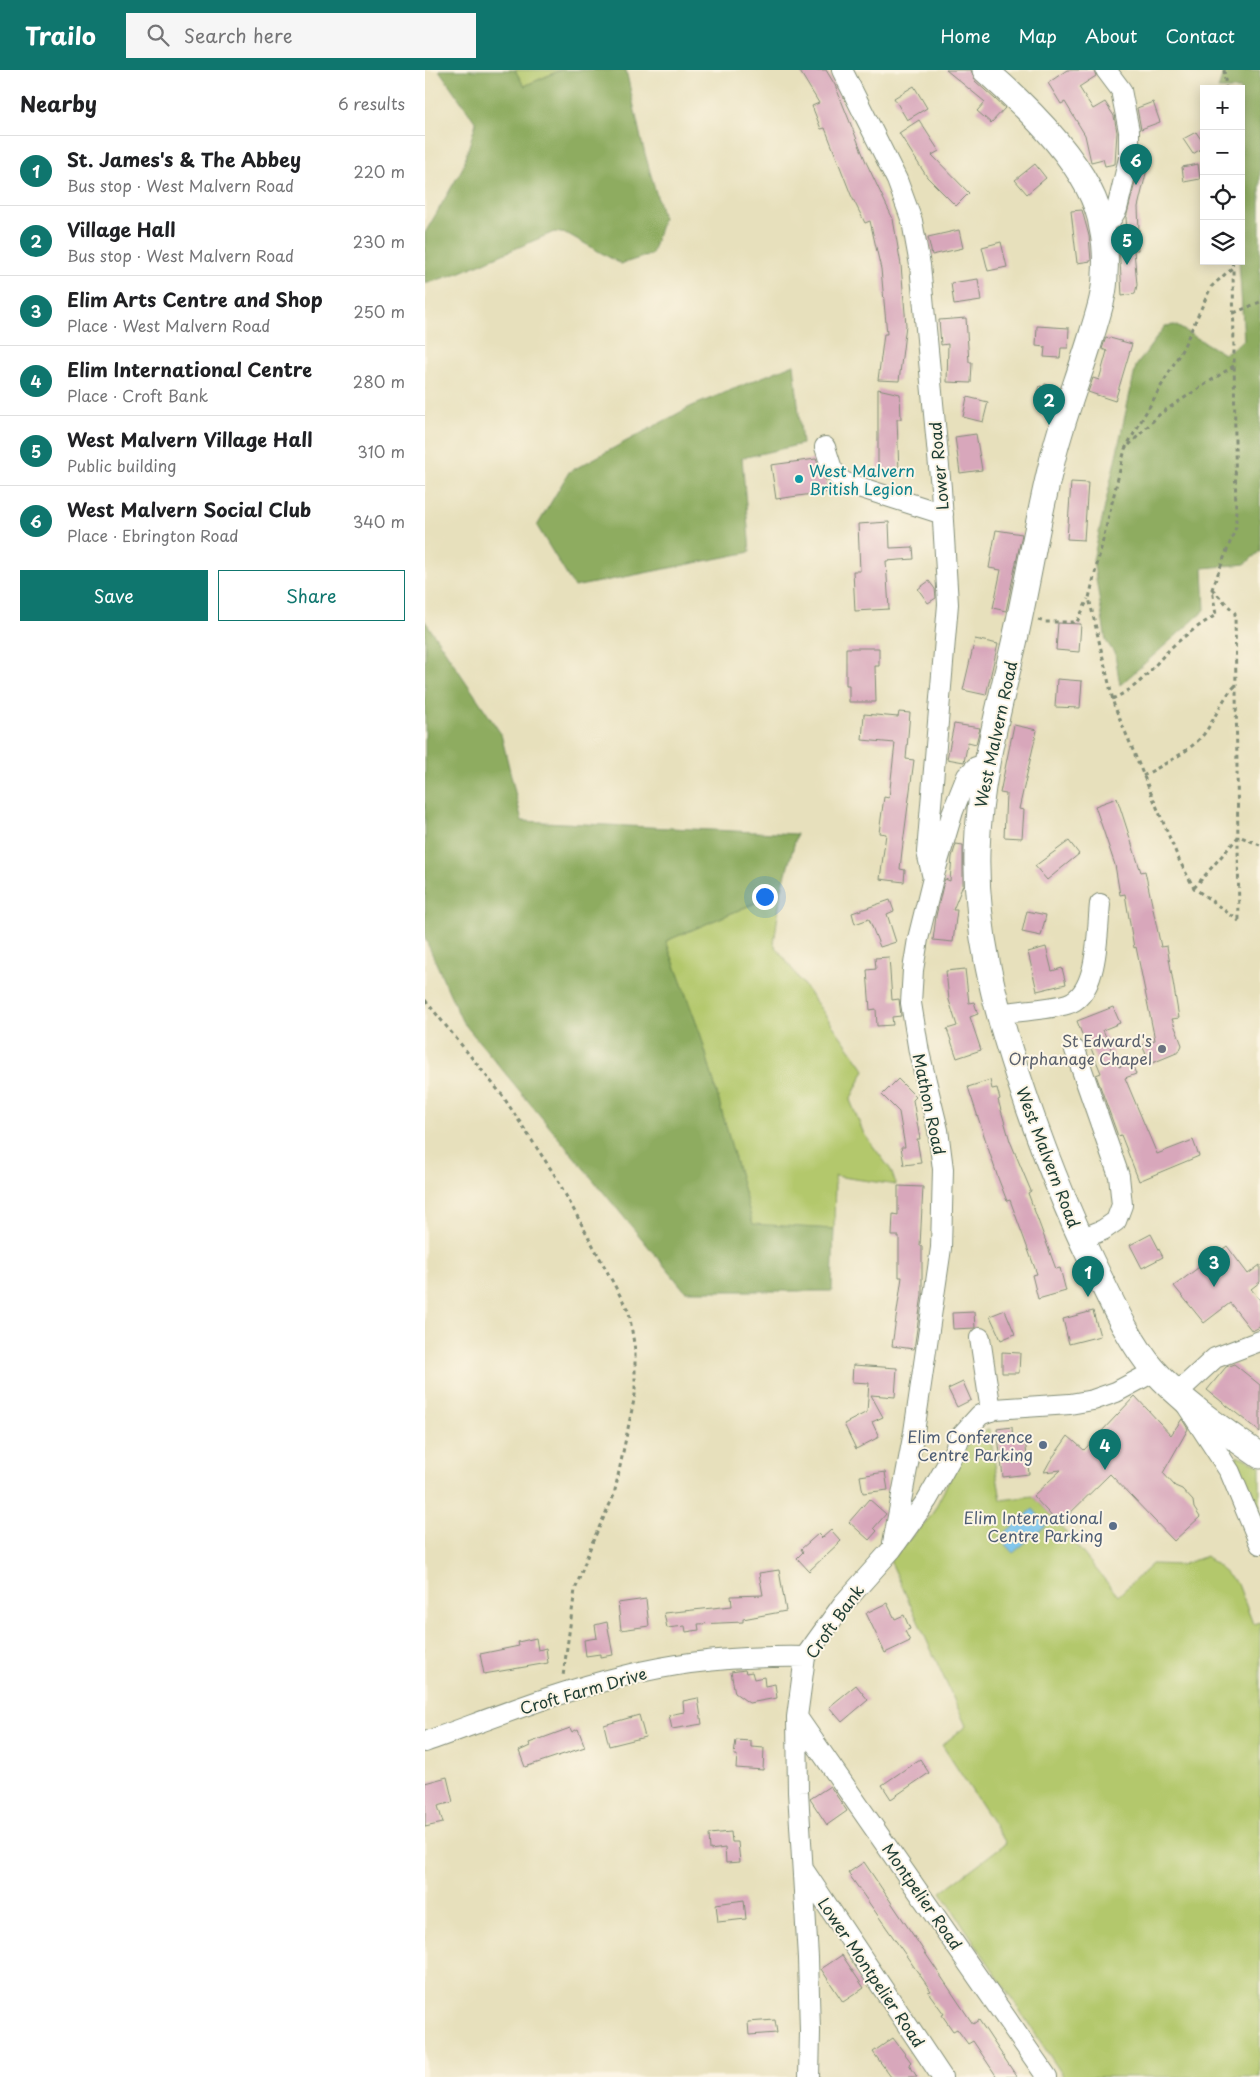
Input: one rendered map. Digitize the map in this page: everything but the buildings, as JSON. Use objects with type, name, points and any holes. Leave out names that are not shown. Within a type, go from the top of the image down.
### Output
[{"type":"main road","name":"West Malvern Road","points":[[985,70],[1044,128],[1070,159],[1090,189],[1102,225],[1105,275],[1103,294],[1089,345],[1051,463],[1020,615],[986,765],[978,816],[977,897],[983,937],[999,1014],[1037,1134],[1056,1183],[1106,1291],[1135,1343],[1155,1371],[1205,1416],[1260,1456]]},
{"type":"street","name":"Lower Road","points":[[842,70],[897,180],[912,221],[919,265],[943,514],[948,604],[927,852],[933,878]]},
{"type":"street","points":[[1102,225],[1111,218],[1117,209],[1129,158],[1129,131],[1121,90],[1106,70]]},
{"type":"street","points":[[825,446],[831,469],[843,482],[943,514]]},
{"type":"street","name":"Mathon Road","points":[[892,1549],[914,1432],[941,1248],[943,1170],[938,1130],[919,1052],[911,1003],[913,970],[918,939],[933,878],[953,811],[967,776],[976,767],[986,765]]},
{"type":"street","points":[[999,1014],[1067,1004],[1078,1000],[1086,990],[1091,976],[1100,904]]},
{"type":"street","points":[[1075,1050],[1119,1176],[1122,1205],[1116,1221],[1103,1230],[1081,1239]]},
{"type":"street","points":[[980,1338],[991,1411]]},
{"type":"street","points":[[1260,1342],[1215,1358],[1178,1392],[1230,1472],[1260,1544]]},
{"type":"street","name":"Croft Bank","points":[[809,2077],[808,1976],[798,1792],[797,1717],[805,1657],[843,1604],[892,1549],[927,1500],[952,1456],[960,1437],[980,1415],[1015,1407],[1070,1404],[1093,1400],[1116,1392],[1155,1371]]},
{"type":"street","name":"Croft Farm Drive","points":[[425,1742],[561,1695],[623,1676],[734,1658],[805,1657]]},
{"type":"street","name":"Montpelier Road","points":[[797,1717],[1047,2077]]},
{"type":"street","name":"Lower Montpelier Road","points":[[802,1867],[941,2077]]},
{"type":"path","points":[[1224,70],[1226,85]]},
{"type":"path","points":[[1020,615],[1045,622],[1077,622],[1089,598],[1125,449],[1183,348],[1211,287],[1233,267]]},
{"type":"path","points":[[1112,699],[1129,692],[1145,678],[1174,646],[1215,614],[1212,589],[1235,527],[1233,267]]},
{"type":"path","points":[[1234,313],[1260,302]]},
{"type":"path","points":[[1125,449],[1161,413],[1235,365]]},
{"type":"path","points":[[1089,598],[1112,699],[1179,860],[1194,888],[1239,921],[1235,613],[1212,589]]},
{"type":"path","points":[[1143,776],[1179,757],[1204,734],[1227,694],[1236,685]]},
{"type":"path","points":[[1194,888],[1239,836],[1260,845]]},
{"type":"path","points":[[425,1000],[502,1096],[556,1177],[629,1312],[635,1350],[635,1394],[614,1495],[592,1542],[575,1590],[561,1695]]},
{"type":"green space","points":[[439,70],[515,70],[524,86],[561,70],[626,70],[642,143],[663,218],[652,254],[621,264],[568,234],[554,232],[461,272],[425,284],[425,233],[462,169],[476,123]]},
{"type":"green space","points":[[515,70],[561,70],[524,86]]},
{"type":"green space","points":[[1224,70],[1260,70],[1260,551],[1245,564],[1203,568],[1205,610],[1120,685],[1115,654],[1106,641],[1093,560],[1136,366],[1165,326],[1175,325],[1224,354],[1244,340],[1239,265],[1245,265],[1245,85],[1219,85]]},
{"type":"green space","points":[[794,364],[802,444],[742,458],[750,552],[574,587],[537,526],[569,472],[690,407]]},
{"type":"green space","points":[[425,621],[501,734],[522,821],[797,834],[781,892],[666,941],[701,1036],[753,1224],[834,1229],[832,1291],[685,1291],[462,1021],[425,938]]},
{"type":"green space","points":[[781,892],[774,944],[865,1070],[850,1100],[864,1134],[891,1170],[896,1185],[835,1176],[834,1229],[753,1225],[701,1036],[666,941]]},
{"type":"green space","points":[[989,1429],[1001,1500],[1033,1496],[1059,1524],[1118,1596],[1152,1564],[1181,1565],[1206,1556],[1238,1584],[1253,1624],[1260,1622],[1260,2077],[1064,2077],[941,1892],[1006,1843],[942,1745],[966,1726],[890,1560],[931,1516],[970,1440]]},
{"type":"green space","points":[[1237,1455],[1260,1465],[1260,1517],[1248,1495],[1238,1470]]},
{"type":"water","points":[[1033,1509],[1046,1525],[1013,1553],[999,1538]]},
{"type":"place","name":"West Malvern Social Club","points":[[1136,185]]},
{"type":"place","name":"West Malvern Village Hall","points":[[1127,265]]},
{"type":"place","name":"Village Hall","points":[[1049,425]]},
{"type":"place","name":"West Malvern British Legion","points":[[799,479]]},
{"type":"place","name":"St Edward's Orphanage Chapel","points":[[1162,1049]]},
{"type":"place","name":"Elim Arts Centre and Shop","points":[[1214,1287]]},
{"type":"place","name":"St. James's & The Abbey","points":[[1088,1297]]},
{"type":"place","name":"Elim Conference Centre Parking","points":[[1043,1445]]},
{"type":"place","name":"Elim International Centre","points":[[1105,1470]]},
{"type":"place","name":"Elim International Centre Parking","points":[[1113,1526]]}]
